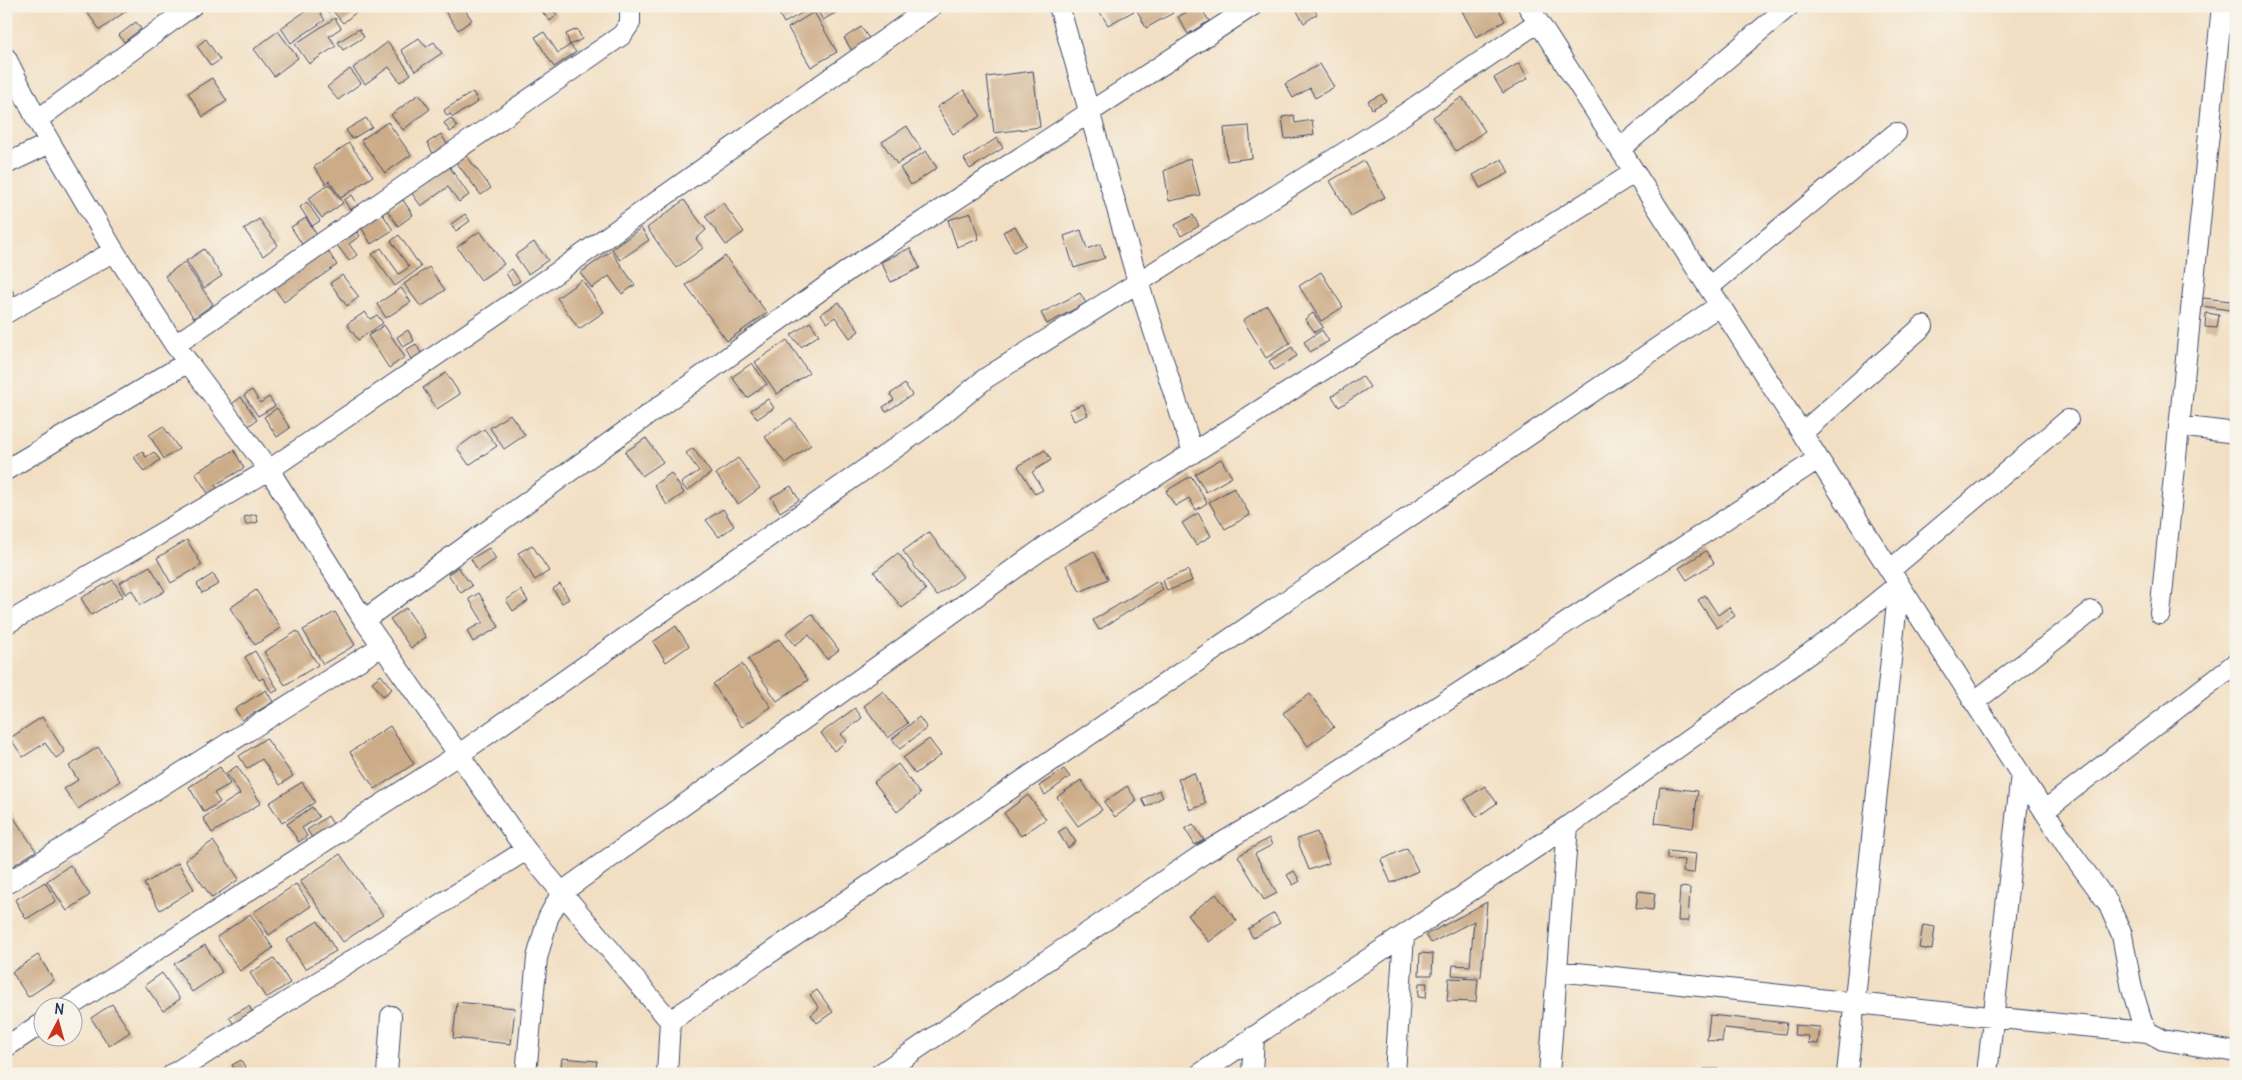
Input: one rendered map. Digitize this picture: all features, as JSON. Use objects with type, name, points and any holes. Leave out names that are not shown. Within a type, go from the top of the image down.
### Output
[{"type":"street","points":[[37,120],[192,6]]},
{"type":"street","points":[[175,345],[622,35],[630,23],[630,6]]},
{"type":"street","points":[[6,624],[269,470],[552,276],[932,6]]},
{"type":"street","points":[[1059,6],[1138,282],[1193,453]]},
{"type":"street","points":[[364,620],[850,269],[1252,6]]},
{"type":"street","points":[[1620,149],[1790,6]]},
{"type":"street","points":[[2160,614],[2222,6]]},
{"type":"street","points":[[82,998],[458,755],[938,418],[986,378],[1393,122],[1533,14],[2044,811],[2108,904],[2122,935],[2132,989],[2142,1022],[2148,1032],[2155,1038],[2163,1040],[2236,1052]]},
{"type":"street","points":[[6,58],[37,120],[114,251],[175,345],[269,470],[364,620],[526,850],[670,1021],[667,1074]]},
{"type":"street","points":[[1709,287],[1896,133]]},
{"type":"street","points":[[6,164],[50,143]]},
{"type":"street","points":[[526,1074],[537,958],[548,918],[562,892],[1049,544],[1635,172]]},
{"type":"street","points":[[6,313],[114,251]]},
{"type":"street","points":[[670,1021],[1720,305]]},
{"type":"street","points":[[1802,433],[1923,326]]},
{"type":"street","points":[[6,470],[188,362]]},
{"type":"street","points":[[1200,1074],[1568,826],[1841,631],[1894,577],[2068,420]]},
{"type":"street","points":[[2179,426],[2236,433]]},
{"type":"street","points":[[880,1074],[1203,854],[1297,798],[1818,459]]},
{"type":"street","points":[[1847,1074],[1894,577]]},
{"type":"street","points":[[1974,702],[2092,611]]},
{"type":"street","points":[[6,884],[382,646]]},
{"type":"street","points":[[2044,811],[2236,663]]},
{"type":"street","points":[[1988,1074],[2021,774]]},
{"type":"street","points":[[1549,1074],[1568,826]]},
{"type":"street","points":[[172,1074],[526,850]]},
{"type":"street","points":[[1395,1074],[1404,935]]},
{"type":"street","points":[[1557,972],[1994,1018],[2148,1032]]},
{"type":"street","points":[[387,1074],[392,1016]]},
{"type":"street","points":[[6,1047],[32,1030]]},
{"type":"street","points":[[1252,1074],[1254,1036]]},
{"type":"building","points":[[86,6],[133,6],[100,30],[84,8]]},
{"type":"building","points":[[315,6],[325,20],[291,43],[281,28]]},
{"type":"building","points":[[323,6],[364,6],[343,23],[332,10],[328,13]]},
{"type":"building","points":[[462,6],[472,20],[458,30],[442,7]]},
{"type":"building","points":[[537,6],[550,6],[557,15],[550,21]]},
{"type":"building","points":[[776,6],[810,6],[811,8],[784,23]]},
{"type":"building","points":[[815,6],[847,6],[823,20]]},
{"type":"building","points":[[1102,6],[1131,6],[1134,11],[1108,25],[1098,9]]},
{"type":"building","points":[[1135,6],[1169,6],[1173,13],[1146,28]]},
{"type":"building","points":[[1200,6],[1209,21],[1188,34],[1178,17]]},
{"type":"building","points":[[1294,6],[1312,6],[1317,14],[1304,23]]},
{"type":"building","points":[[1471,6],[1497,6],[1505,21],[1476,37],[1462,11]]},
{"type":"building","points":[[814,12],[837,52],[811,67],[788,28]]},
{"type":"building","points":[[335,18],[341,28],[329,36],[336,46],[309,64],[295,44]]},
{"type":"building","points":[[136,22],[141,29],[124,42],[119,35]]},
{"type":"building","points":[[861,27],[870,40],[852,51],[844,38]]},
{"type":"building","points":[[359,29],[364,37],[343,50],[338,42]]},
{"type":"building","points":[[577,29],[582,39],[570,45],[566,34]]},
{"type":"building","points":[[278,31],[298,58],[274,76],[254,49]]},
{"type":"building","points":[[544,32],[558,53],[570,45],[576,52],[554,67],[535,37]]},
{"type":"building","points":[[419,38],[426,47],[434,42],[442,53],[415,71],[401,50]]},
{"type":"building","points":[[206,39],[220,60],[211,66],[197,46]]},
{"type":"building","points":[[388,42],[411,74],[400,82],[389,67],[365,84],[353,68]]},
{"type":"building","points":[[1519,63],[1528,78],[1503,93],[1494,78]]},
{"type":"building","points":[[1320,64],[1334,87],[1315,98],[1310,88],[1293,98],[1285,84]]},
{"type":"building","points":[[350,69],[361,83],[338,100],[327,87]]},
{"type":"building","points":[[1033,71],[1040,127],[994,133],[987,77]]},
{"type":"building","points":[[212,78],[227,101],[203,117],[188,93]]},
{"type":"building","points":[[964,90],[981,116],[953,134],[937,107]]},
{"type":"building","points":[[473,92],[478,102],[453,117],[450,114],[447,116],[444,110]]},
{"type":"building","points":[[419,94],[430,109],[403,130],[391,115]]},
{"type":"building","points":[[1382,94],[1386,101],[1372,109],[1368,101]]},
{"type":"building","points":[[1462,97],[1485,131],[1456,151],[1433,117]]},
{"type":"building","points":[[1294,115],[1295,123],[1312,120],[1314,135],[1285,139],[1282,117]]},
{"type":"building","points":[[366,118],[372,127],[352,139],[346,130]]},
{"type":"building","points":[[451,118],[457,127],[450,132],[444,123]]},
{"type":"building","points":[[388,122],[411,155],[385,173],[361,140]]},
{"type":"building","points":[[907,126],[921,149],[897,164],[882,142]]},
{"type":"building","points":[[1249,126],[1252,158],[1227,161],[1224,128]]},
{"type":"building","points":[[441,134],[447,144],[433,153],[427,143]]},
{"type":"building","points":[[997,138],[1003,148],[970,169],[964,159]]},
{"type":"building","points":[[349,143],[373,176],[341,198],[329,181],[326,184],[314,167]]},
{"type":"building","points":[[926,151],[937,168],[911,185],[900,168]]},
{"type":"building","points":[[466,155],[491,188],[481,195],[456,162]]},
{"type":"building","points":[[1190,158],[1200,195],[1169,201],[1164,171]]},
{"type":"building","points":[[1502,159],[1509,173],[1480,188],[1473,175]]},
{"type":"building","points":[[1364,161],[1385,197],[1351,216],[1330,181]]},
{"type":"building","points":[[449,166],[469,195],[459,202],[448,187],[421,206],[411,192]]},
{"type":"building","points":[[329,184],[343,203],[322,218],[308,199]]},
{"type":"building","points":[[352,195],[358,205],[350,210],[344,200]]},
{"type":"building","points":[[403,200],[413,215],[398,226],[387,210]]},
{"type":"building","points":[[684,200],[706,230],[696,239],[703,248],[676,268],[647,228]]},
{"type":"building","points":[[307,202],[320,221],[312,226],[300,207]]},
{"type":"building","points":[[723,203],[744,232],[726,245],[705,216]]},
{"type":"building","points":[[382,213],[393,230],[371,244],[361,227]]},
{"type":"building","points":[[971,213],[979,239],[957,247],[948,220]]},
{"type":"building","points":[[465,214],[470,221],[456,231],[451,224]]},
{"type":"building","points":[[1193,215],[1199,226],[1181,236],[1175,225]]},
{"type":"building","points":[[306,218],[317,235],[302,244],[291,227]]},
{"type":"building","points":[[259,219],[278,245],[263,256],[244,229]]},
{"type":"building","points":[[1015,226],[1026,245],[1014,252],[1003,232]]},
{"type":"building","points":[[641,228],[649,240],[620,260],[612,249]]},
{"type":"building","points":[[1081,230],[1087,249],[1100,244],[1105,258],[1074,268],[1064,236]]},
{"type":"building","points":[[480,231],[504,264],[481,280],[457,247]]},
{"type":"building","points":[[357,232],[360,236],[349,244],[357,255],[349,261],[337,245]]},
{"type":"building","points":[[399,235],[421,267],[395,286],[372,254],[381,248],[399,274],[409,267],[391,241]]},
{"type":"building","points":[[534,242],[548,260],[528,274],[515,255]]},
{"type":"building","points":[[910,248],[920,268],[891,282],[881,262]]},
{"type":"building","points":[[204,249],[222,276],[204,288],[186,261]]},
{"type":"building","points":[[328,251],[337,265],[284,302],[274,288]]},
{"type":"building","points":[[611,251],[635,285],[622,294],[609,276],[592,288],[580,273]]},
{"type":"building","points":[[725,256],[767,313],[727,341],[686,285]]},
{"type":"building","points":[[184,262],[213,304],[194,318],[165,276]]},
{"type":"building","points":[[429,267],[445,290],[421,307],[404,284]]},
{"type":"building","points":[[512,269],[520,281],[513,285],[506,273]]},
{"type":"building","points":[[1321,272],[1343,307],[1321,321],[1299,286]]},
{"type":"building","points":[[342,275],[359,297],[347,306],[330,283]]},
{"type":"building","points":[[582,280],[604,312],[579,329],[557,298]]},
{"type":"building","points":[[10,287],[16,297],[6,304],[6,290]]},
{"type":"building","points":[[401,288],[411,302],[386,318],[377,304]]},
{"type":"building","points":[[1080,293],[1086,303],[1047,324],[1041,313]]},
{"type":"building","points":[[2203,298],[2231,301],[2230,310],[2202,306]]},
{"type":"building","points":[[839,302],[859,331],[850,338],[835,317],[827,323],[821,314]]},
{"type":"building","points":[[1267,305],[1290,343],[1266,358],[1243,320]]},
{"type":"building","points":[[365,312],[370,319],[377,315],[383,323],[358,340],[347,324]]},
{"type":"building","points":[[1313,313],[1323,327],[1315,332],[1305,319]]},
{"type":"building","points":[[2206,313],[2219,315],[2217,328],[2205,327]]},
{"type":"building","points":[[810,322],[819,335],[801,347],[791,335]]},
{"type":"building","points":[[384,325],[405,357],[389,368],[368,336]]},
{"type":"building","points":[[408,330],[414,341],[403,347],[397,337]]},
{"type":"building","points":[[1322,330],[1329,341],[1310,352],[1304,342]]},
{"type":"building","points":[[787,340],[809,373],[777,394],[755,362]]},
{"type":"building","points":[[416,344],[423,357],[413,363],[406,350]]},
{"type":"building","points":[[1292,347],[1297,356],[1274,370],[1269,361]]},
{"type":"building","points":[[752,363],[767,384],[747,398],[732,377]]},
{"type":"building","points":[[446,373],[460,394],[437,409],[423,388]]},
{"type":"building","points":[[1362,376],[1370,387],[1339,407],[1332,396]]},
{"type":"building","points":[[905,384],[912,395],[886,412],[883,407],[894,400],[890,394]]},
{"type":"building","points":[[252,390],[260,403],[269,397],[275,406],[258,416],[244,395]]},
{"type":"building","points":[[241,397],[257,420],[248,426],[232,404]]},
{"type":"building","points":[[768,399],[774,408],[757,419],[751,410]]},
{"type":"building","points":[[1083,404],[1088,415],[1074,421],[1069,410]]},
{"type":"building","points":[[277,408],[290,428],[277,437],[264,417]]},
{"type":"building","points":[[510,414],[525,435],[504,449],[490,428]]},
{"type":"building","points":[[791,418],[811,445],[785,463],[765,437]]},
{"type":"building","points":[[163,426],[179,449],[164,459],[149,435]]},
{"type":"building","points":[[484,429],[497,446],[469,465],[457,448]]},
{"type":"building","points":[[646,438],[663,462],[642,476],[625,452]]},
{"type":"building","points":[[693,448],[711,473],[687,491],[681,483],[699,471],[686,453]]},
{"type":"building","points":[[234,450],[244,468],[215,485],[220,493],[211,498],[195,473]]},
{"type":"building","points":[[1045,450],[1051,460],[1032,472],[1043,490],[1035,494],[1018,466]]},
{"type":"building","points":[[142,451],[146,457],[154,452],[160,460],[144,472],[134,457]]},
{"type":"building","points":[[738,458],[760,488],[738,504],[716,474]]},
{"type":"building","points":[[1221,459],[1232,477],[1206,492],[1195,474]]},
{"type":"building","points":[[671,473],[684,493],[667,505],[654,485]]},
{"type":"building","points":[[1191,476],[1207,503],[1196,510],[1189,498],[1175,506],[1166,491]]},
{"type":"building","points":[[791,486],[799,500],[780,512],[771,497]]},
{"type":"building","points":[[1234,488],[1250,515],[1225,529],[1209,502]]},
{"type":"building","points":[[723,509],[734,526],[719,537],[706,520]]},
{"type":"building","points":[[1198,513],[1211,536],[1196,545],[1182,523]]},
{"type":"building","points":[[256,514],[258,522],[246,525],[244,517]]},
{"type":"building","points":[[929,532],[963,577],[937,596],[903,551]]},
{"type":"building","points":[[187,540],[202,565],[171,583],[157,558]]},
{"type":"building","points":[[532,545],[549,571],[535,580],[518,553]]},
{"type":"building","points":[[489,548],[496,559],[478,571],[471,559]]},
{"type":"building","points":[[1094,551],[1108,579],[1080,592],[1066,565]]},
{"type":"building","points":[[1706,551],[1714,563],[1687,580],[1679,568]]},
{"type":"building","points":[[898,553],[926,590],[902,608],[874,572]]},
{"type":"building","points":[[150,566],[165,591],[140,605],[132,590],[125,594],[119,583]]},
{"type":"building","points":[[458,567],[472,586],[461,593],[448,574]]},
{"type":"building","points":[[1188,570],[1192,581],[1167,591],[1163,580]]},
{"type":"building","points":[[213,574],[219,584],[202,593],[197,584]]},
{"type":"building","points":[[113,580],[123,596],[91,615],[81,598]]},
{"type":"building","points":[[1158,581],[1163,590],[1099,630],[1093,620]]},
{"type":"building","points":[[560,584],[569,599],[562,603],[553,589]]},
{"type":"building","points":[[256,590],[281,628],[255,645],[230,608]]},
{"type":"building","points":[[521,590],[528,601],[513,611],[506,600]]},
{"type":"building","points":[[479,593],[499,627],[473,642],[467,631],[483,622],[469,599]]},
{"type":"building","points":[[1705,595],[1718,615],[1729,607],[1735,616],[1717,628],[1698,600]]},
{"type":"building","points":[[406,608],[426,637],[411,648],[390,619]]},
{"type":"building","points":[[335,612],[355,645],[323,664],[303,630]]},
{"type":"building","points":[[812,614],[839,650],[827,659],[809,635],[795,645],[786,633]]},
{"type":"building","points":[[676,626],[689,646],[666,662],[653,642]]},
{"type":"building","points":[[297,631],[318,665],[285,685],[264,652]]},
{"type":"building","points":[[779,639],[808,680],[777,701],[748,659]]},
{"type":"building","points":[[255,651],[278,690],[272,693],[263,678],[259,680],[245,657]]},
{"type":"building","points":[[742,664],[771,707],[742,727],[713,684]]},
{"type":"building","points":[[381,675],[392,689],[383,696],[372,682]]},
{"type":"building","points":[[266,690],[273,702],[242,720],[235,709]]},
{"type":"building","points":[[883,691],[908,723],[888,738],[864,706]]},
{"type":"building","points":[[1310,694],[1334,727],[1308,746],[1283,713]]},
{"type":"building","points":[[855,708],[862,718],[841,734],[847,741],[834,751],[821,733]]},
{"type":"building","points":[[42,717],[65,752],[56,758],[45,743],[23,757],[10,738]]},
{"type":"building","points":[[919,717],[927,728],[900,749],[892,739]]},
{"type":"building","points":[[390,726],[414,764],[375,789],[350,752]]},
{"type":"building","points":[[266,738],[293,776],[280,785],[262,759],[247,769],[239,756]]},
{"type":"building","points":[[929,739],[941,755],[915,774],[903,758]]},
{"type":"building","points":[[98,747],[120,781],[78,809],[64,789],[78,780],[69,766]]},
{"type":"building","points":[[898,764],[920,794],[897,812],[874,782]]},
{"type":"building","points":[[237,766],[261,803],[212,833],[203,818],[240,794],[226,773]]},
{"type":"building","points":[[220,767],[230,784],[214,793],[220,802],[204,812],[189,787]]},
{"type":"building","points":[[1064,769],[1070,777],[1045,795],[1039,786]]},
{"type":"building","points":[[1194,773],[1206,804],[1190,810],[1178,779]]},
{"type":"building","points":[[1081,780],[1102,810],[1078,826],[1057,797]]},
{"type":"building","points":[[302,782],[315,802],[282,823],[269,803]]},
{"type":"building","points":[[1127,786],[1137,801],[1115,817],[1104,802]]},
{"type":"building","points":[[1485,786],[1497,803],[1477,817],[1465,799]]},
{"type":"building","points":[[1660,787],[1698,791],[1693,828],[1655,823]]},
{"type":"building","points":[[1159,790],[1163,797],[1146,807],[1142,799]]},
{"type":"building","points":[[1028,795],[1046,819],[1021,836],[1004,813]]},
{"type":"building","points":[[6,806],[36,851],[6,870]]},
{"type":"building","points":[[312,807],[319,817],[302,828],[307,836],[299,842],[287,824]]},
{"type":"building","points":[[328,816],[334,826],[313,839],[307,830]]},
{"type":"building","points":[[1193,824],[1204,840],[1195,845],[1185,829]]},
{"type":"building","points":[[1066,827],[1076,842],[1068,848],[1058,832]]},
{"type":"building","points":[[1317,832],[1329,863],[1309,870],[1297,839]]},
{"type":"building","points":[[1269,838],[1272,845],[1255,854],[1277,893],[1264,900],[1238,856]]},
{"type":"building","points":[[213,841],[239,879],[212,898],[185,860]]},
{"type":"building","points":[[1407,848],[1418,871],[1391,883],[1381,860]]},
{"type":"building","points":[[1667,851],[1696,854],[1694,873],[1683,872],[1684,860],[1667,859]]},
{"type":"building","points":[[340,854],[383,915],[343,942],[300,881]]},
{"type":"building","points":[[178,863],[194,889],[160,910],[144,884]]},
{"type":"building","points":[[70,865],[90,895],[67,911],[47,881]]},
{"type":"building","points":[[1294,871],[1300,881],[1293,885],[1287,875]]},
{"type":"building","points":[[45,882],[56,901],[26,919],[15,900]]},
{"type":"building","points":[[296,884],[311,906],[269,935],[254,912]]},
{"type":"building","points":[[1680,887],[1690,888],[1688,921],[1678,921]]},
{"type":"building","points":[[1638,891],[1655,893],[1653,910],[1636,908]]},
{"type":"building","points":[[1216,894],[1237,921],[1209,942],[1188,915]]},
{"type":"building","points":[[1487,902],[1481,977],[1452,975],[1453,965],[1470,966],[1474,921],[1431,943],[1426,935]]},
{"type":"building","points":[[1274,913],[1280,923],[1253,938],[1248,929]]},
{"type":"building","points":[[250,914],[273,948],[240,971],[217,937]]},
{"type":"building","points":[[318,921],[336,951],[305,969],[287,940]]},
{"type":"building","points":[[1923,925],[1935,927],[1932,950],[1919,948]]},
{"type":"building","points":[[205,945],[222,972],[192,992],[174,964]]},
{"type":"building","points":[[1420,953],[1433,954],[1432,975],[1419,975]]},
{"type":"building","points":[[38,955],[54,980],[28,997],[12,972]]},
{"type":"building","points":[[274,958],[290,983],[266,998],[250,973]]},
{"type":"building","points":[[162,973],[180,999],[163,1011],[145,985]]},
{"type":"building","points":[[1449,978],[1478,979],[1476,1002],[1447,1001]]},
{"type":"building","points":[[1419,983],[1427,983],[1426,998],[1418,997]]},
{"type":"building","points":[[817,990],[833,1012],[817,1023],[811,1015],[819,1008],[810,995]]},
{"type":"building","points":[[457,1002],[515,1008],[511,1044],[453,1038]]},
{"type":"building","points":[[112,1004],[130,1032],[109,1046],[91,1018]]},
{"type":"building","points":[[249,1006],[254,1015],[235,1026],[229,1017]]},
{"type":"building","points":[[1710,1015],[1787,1023],[1785,1034],[1724,1028],[1722,1042],[1707,1040]]},
{"type":"building","points":[[1795,1025],[1820,1027],[1818,1044],[1808,1043],[1809,1036],[1794,1035]]},
{"type":"building","points":[[562,1058],[597,1061],[595,1074],[560,1074]]},
{"type":"building","points":[[241,1060],[249,1074],[238,1074],[232,1065]]},
{"type":"building","points":[[1704,1069],[1719,1069],[1719,1074],[1704,1074]]}]
